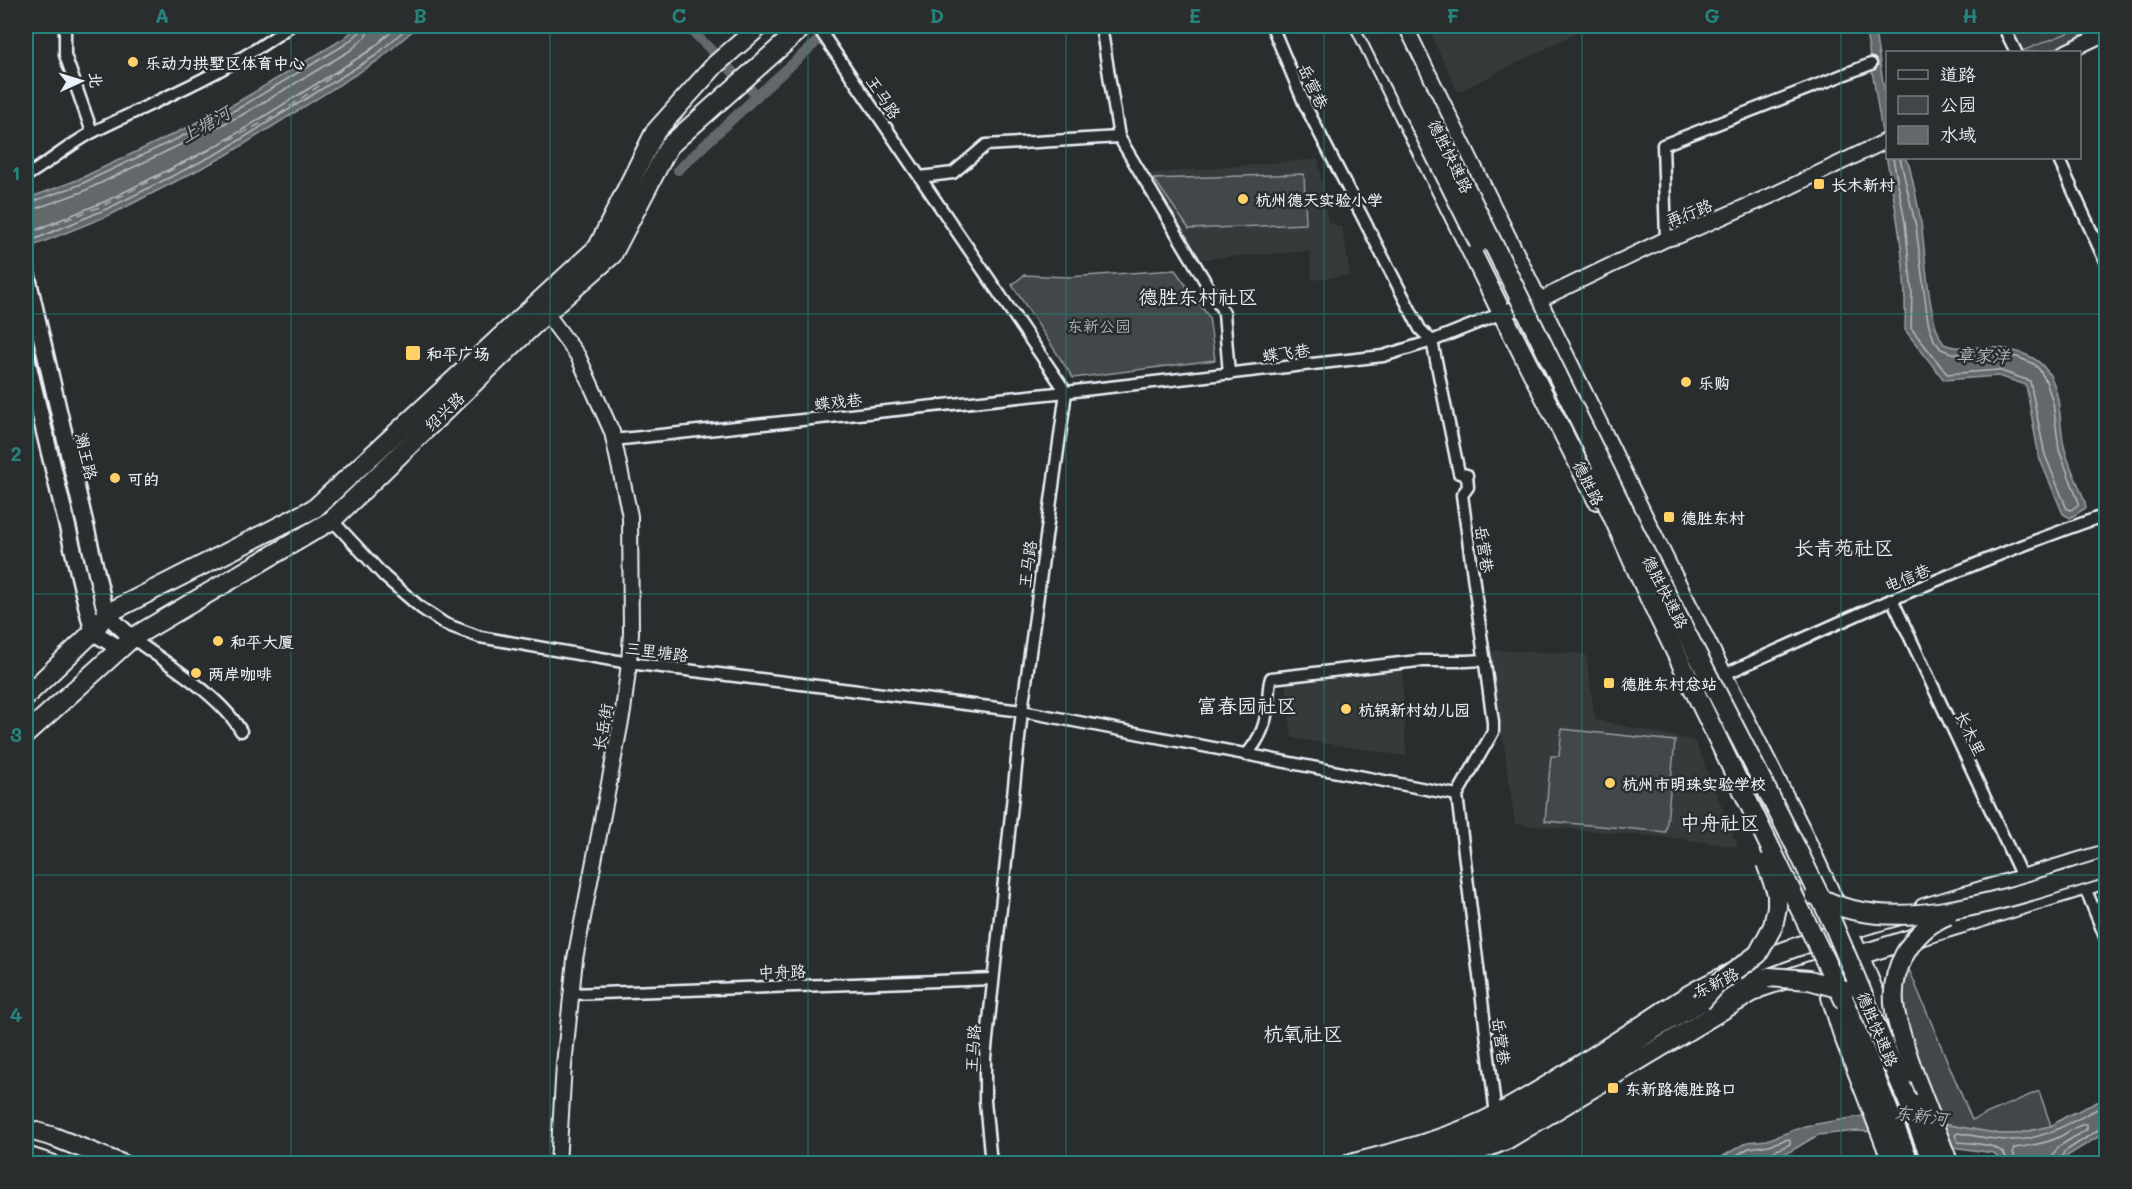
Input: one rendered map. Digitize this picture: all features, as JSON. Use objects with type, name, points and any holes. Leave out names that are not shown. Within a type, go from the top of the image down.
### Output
[{"type":"main road","name":"绍兴路","points":[[26,696],[93,632],[106,614],[315,508],[598,247],[656,132],[721,60],[760,26]]},
{"type":"main road","name":"德胜路","points":[[1360,26],[1502,313],[1638,580],[1770,827],[1860,1023],[1911,1158]]},
{"type":"main road","name":"德胜快速路","points":[[1371,26],[1586,456],[1650,599],[1845,1004],[1911,1158]]},
{"type":"main road","name":"德胜快速路","points":[[1386,26],[1639,541],[1798,851],[1937,1158]]},
{"type":"main road","name":"德胜路","points":[[1403,26],[1537,301],[1801,830],[1859,955],[1925,1120],[1937,1158]]},
{"type":"main road","name":"绍兴路","points":[[26,734],[126,643],[332,520],[546,313],[612,255],[669,146],[742,82],[814,27]]},
{"type":"main road","name":"潮王路","points":[[26,272],[106,614]]},
{"type":"main road","points":[[26,356],[93,632],[126,643]]},
{"type":"main road","points":[[1650,599],[1656,632],[1754,831],[1798,881],[1818,896],[1847,908],[1878,914],[1914,915],[1967,907]]},
{"type":"main road","points":[[106,614],[126,643]]},
{"type":"main road","points":[[1701,1002],[1717,984],[1758,954],[1773,926],[1777,907],[1775,884],[1756,842],[1754,831]]},
{"type":"main road","name":"东新路","points":[[1350,1164],[1381,1157],[1471,1127],[1496,1115],[1697,990],[1774,955],[1846,929],[2106,854]]},
{"type":"main road","points":[[1949,1164],[1914,1074],[1894,1009],[1899,969],[1911,944],[1922,931],[1942,917],[1967,907],[2106,868]]},
{"type":"main road","name":"东新路","points":[[1446,1164],[1474,1158],[1759,988],[2106,879]]},
{"type":"main road","points":[[1833,964],[1831,997],[1842,1032],[1893,1164]]},
{"type":"main road","points":[[1398,1164],[1459,1144],[1518,1116],[1653,1030],[1735,983],[1769,977],[1787,977],[1827,984],[1844,990],[1861,1001],[1888,1034],[1914,1074]]},
{"type":"main road","points":[[26,1129],[54,1137],[122,1164]]},
{"type":"main road","points":[[26,1141],[114,1164]]},
{"type":"main road","points":[[26,1156],[51,1164]]},
{"type":"street","points":[[65,26],[64,55],[92,132]]},
{"type":"street","points":[[26,176],[92,132],[183,91],[262,46],[290,26]]},
{"type":"street","name":"岳营巷","points":[[1272,26],[1305,105],[1420,329],[1432,341],[1459,472],[1467,475],[1468,487],[1462,495],[1493,722],[1492,732],[1457,795],[1496,1115]]},
{"type":"street","points":[[2003,26],[2016,51]]},
{"type":"street","name":"王马路","points":[[814,27],[828,40],[1066,392],[1022,711],[993,979],[984,1079],[987,1140],[991,1164]]},
{"type":"street","points":[[1102,32],[1119,137],[1224,313],[1229,374]]},
{"type":"street","points":[[2068,51],[2106,33]]},
{"type":"street","points":[[1666,239],[1663,145],[1871,64]]},
{"type":"street","points":[[920,177],[953,173],[986,145],[1119,137]]},
{"type":"street","name":"再行路","points":[[1502,313],[1537,301],[1666,239],[1678,236],[1775,194],[1886,140]]},
{"type":"street","points":[[2058,159],[2106,263]]},
{"type":"street","name":"长岳街","points":[[546,313],[578,356],[612,432],[630,516],[632,633],[623,711],[575,959],[564,1065],[558,1164]]},
{"type":"street","name":"蝶飞巷","points":[[1066,392],[1383,356],[1432,341],[1502,313]]},
{"type":"street","name":"蝶戏巷","points":[[613,440],[1066,392]]},
{"type":"street","name":"电信巷","points":[[1723,675],[1892,599],[2032,542],[2106,515]]},
{"type":"street","name":"三里塘路","points":[[332,520],[385,577],[421,608],[460,632],[480,637],[629,663],[1022,711],[1457,795]]},
{"type":"street","name":"长木里","points":[[1892,599],[2023,879]]},
{"type":"street","points":[[126,643],[220,704],[241,731]]},
{"type":"street","points":[[1246,754],[1258,741],[1265,725],[1271,678],[1418,661],[1485,660]]},
{"type":"street","points":[[2084,885],[2106,939]]},
{"type":"street","name":"中舟路","points":[[572,994],[993,979]]},
{"type":"shaded area","points":[[1427,26],[1639,27],[1581,31],[1458,92]]},
{"type":"shaded area","points":[[2014,26],[2085,26],[2022,51]]},
{"type":"shaded area","name":"杭州德天实验小学","points":[[1318,159],[1328,223],[1342,227],[1350,275],[1312,280],[1310,251],[1199,259],[1147,174]]},
{"type":"shaded area","name":"杭州市明珠实验学校","points":[[1491,650],[1586,654],[1595,720],[1695,741],[1738,847],[1684,839],[1515,824]]},
{"type":"shaded area","name":"杭锅新村幼儿园","points":[[1402,670],[1406,756],[1292,738],[1285,680]]},
{"type":"green space","points":[[2085,26],[2106,26],[2049,51],[2022,51]]},
{"type":"green space","points":[[1304,174],[1306,224],[1189,229],[1154,179]]},
{"type":"green space","name":"东新公园","points":[[1175,270],[1209,317],[1215,360],[1073,378],[1012,285],[1024,275],[1068,277]]},
{"type":"green space","points":[[1562,729],[1675,741],[1666,832],[1545,821],[1551,756],[1559,756]]},
{"type":"green space","points":[[1908,967],[1972,1120],[2039,1091],[2051,1126],[2015,1134],[2000,1134],[1943,1124],[1906,1026],[1903,992]]},
{"type":"water","name":"上塘河","points":[[358,26],[418,26],[379,60],[225,156],[112,214],[26,249],[26,199],[77,180],[236,103],[343,39]]},
{"type":"water","points":[[1865,26],[1874,26],[1886,101],[1885,151]]},
{"type":"water","name":"章家洋","points":[[1887,159],[1906,159],[1909,165],[1921,222],[1931,306],[1934,321],[1944,344],[2016,351],[2035,359],[2052,379],[2059,404],[2064,446],[2086,508],[2070,518],[2063,514],[2039,457],[2026,385],[1998,376],[1944,380],[1905,330],[1903,264]]},
{"type":"water","points":[[2106,1098],[2106,1132],[2067,1156],[2064,1163],[2003,1163],[1994,1153],[1952,1147],[1943,1124],[2000,1134],[2015,1134],[2051,1126]]},
{"type":"water","points":[[1868,1115],[1874,1132],[1856,1131],[1818,1135],[1791,1151],[1762,1163],[1710,1164],[1747,1142],[1767,1140],[1805,1126]]},
{"type":"waterway","points":[[691,26],[693,32],[757,96],[834,26]]},
{"type":"waterway","points":[[678,170],[757,96]]},
{"type":"ferry route","points":[[26,235],[102,206],[281,113],[372,48],[397,26]]},
{"type":"place","name":"乐动力拱墅区体育中心","points":[[133,62]]},
{"type":"place","name":"长木新村","points":[[1819,184]]},
{"type":"place","name":"杭州德天实验小学","points":[[1243,199]]},
{"type":"place","name":"和平广场","points":[[413,353]]},
{"type":"place","name":"乐购","points":[[1686,382]]},
{"type":"place","name":"可的","points":[[115,478]]},
{"type":"place","name":"德胜东村","points":[[1669,517]]},
{"type":"place","name":"和平大厦","points":[[218,641]]},
{"type":"place","name":"两岸咖啡","points":[[196,673]]},
{"type":"place","name":"德胜东村总站","points":[[1609,683]]},
{"type":"place","name":"杭锅新村幼儿园","points":[[1346,709]]},
{"type":"place","name":"杭州市明珠实验学校","points":[[1610,783]]},
{"type":"place","name":"东新路德胜路口","points":[[1613,1088]]},
{"type":"district","name":"德胜东村社区","points":[[1198,296]]},
{"type":"district","name":"长青苑社区","points":[[1844,547]]},
{"type":"district","name":"富春园社区","points":[[1247,705]]},
{"type":"district","name":"中舟社区","points":[[1720,822]]},
{"type":"district","name":"杭氧社区","points":[[1303,1033]]},
{"type":"water label","name":"东新河","points":[[1921,1115]]}]
